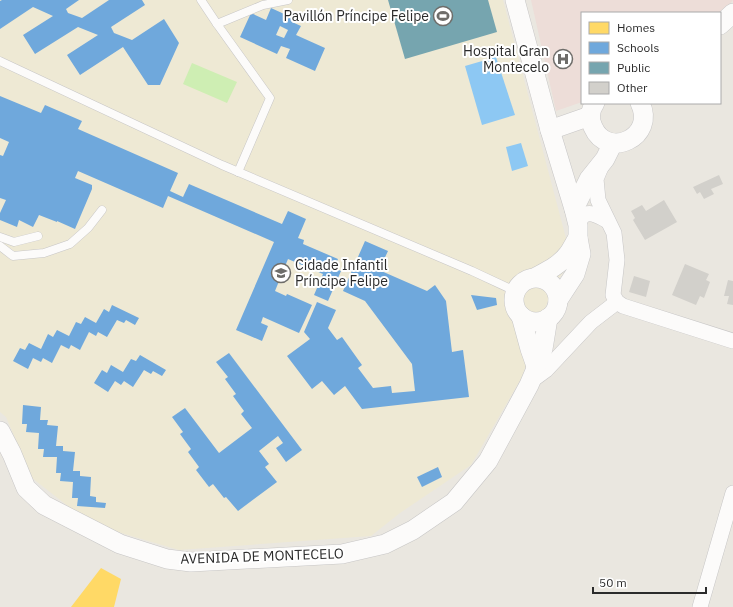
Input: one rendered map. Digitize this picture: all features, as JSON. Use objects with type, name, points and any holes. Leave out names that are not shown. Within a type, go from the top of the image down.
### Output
[{"type":"street","points":[[515,0],[576,224],[581,254],[575,274],[558,300]]},
{"type":"street","points":[[721,24],[733,13]]},
{"type":"street","points":[[536,277],[548,281],[553,286],[557,292],[558,300],[557,307],[548,318],[534,322],[527,320],[517,311],[514,305],[515,291],[519,284],[549,270],[563,260],[568,254],[589,179],[609,151],[621,143],[630,140],[641,128],[644,120],[640,104]]},
{"type":"street","points":[[550,130],[592,110],[591,124],[594,131],[599,137],[606,141],[609,151],[596,179],[598,200],[606,220],[614,233],[617,260],[613,295],[617,302],[623,306],[733,341]]},
{"type":"street","points":[[576,224],[583,216],[589,213],[606,220]]},
{"type":"street","points":[[521,316],[530,349],[533,373],[546,370],[591,322],[617,302]]},
{"type":"street","name":"AVENIDA DE MONTECELO","points":[[0,431],[12,454],[26,488],[44,505],[120,544],[167,559],[191,562],[342,554],[385,544],[412,530],[454,502],[488,461],[533,373],[543,349],[548,318]]},
{"type":"street","points":[[700,607],[733,493]]},
{"type":"lane","points":[[201,0],[270,98],[238,172]]},
{"type":"lane","points":[[217,24],[263,5],[288,0]]},
{"type":"lane","points":[[0,61],[238,172],[465,268],[515,291]]},
{"type":"lane","points":[[0,246],[13,256],[44,252],[70,244],[88,228],[102,210]]},
{"type":"lane","points":[[0,237],[14,242],[38,236]]},
{"type":"shaded area","name":"Cidade Infantil Príncipe Felipe","points":[[0,0],[503,0],[572,261],[553,286],[522,377],[471,465],[400,513],[371,536],[179,550],[111,530],[73,510],[32,478],[6,417],[0,412]]},
{"type":"shaded area","name":"Hospital Gran Montecelo","points":[[531,0],[733,0],[721,14],[721,12],[581,12],[581,102],[556,111]]},
{"type":"green space","points":[[192,63],[237,82],[227,103],[183,84]]},
{"type":"water","points":[[496,57],[515,115],[482,125],[465,66]]},
{"type":"water","points":[[521,143],[528,166],[512,171],[506,147]]},
{"type":"building: Homes","points":[[101,568],[121,579],[114,607],[71,607]]},
{"type":"building: Schools","points":[[79,0],[66,9],[68,13],[82,18],[109,0],[142,0],[145,5],[111,27],[114,33],[132,40],[164,19],[179,43],[160,85],[148,85],[123,47],[80,75],[67,55],[98,35],[78,27],[35,54],[23,35],[53,16],[33,7],[0,29],[0,1]]},
{"type":"building: Schools","points":[[271,8],[293,18],[292,22],[301,26],[296,35],[325,48],[315,71],[286,58],[290,49],[281,46],[277,54],[240,37],[251,13],[266,20]],"holes":[[[280,26],[288,30],[284,38],[276,35]]]},
{"type":"building: Schools","points":[[0,96],[41,113],[45,105],[82,121],[78,129],[178,173],[170,191],[183,197],[189,184],[282,224],[288,211],[306,219],[298,238],[304,240],[303,244],[338,259],[334,268],[341,271],[328,301],[314,295],[323,274],[288,259],[275,291],[286,296],[287,294],[312,305],[299,333],[263,317],[261,323],[268,326],[262,341],[236,330],[274,242],[168,196],[163,208],[78,171],[75,178],[92,185],[92,189],[75,229],[39,215],[33,227],[19,220],[17,227],[0,220],[0,213],[6,200],[0,198],[0,155],[3,156],[9,142],[0,138]]},
{"type":"building: Schools","points":[[365,241],[388,251],[379,270],[427,291],[435,285],[446,301],[452,352],[463,350],[469,397],[362,409],[345,386],[334,395],[322,381],[312,389],[287,356],[310,339],[304,332],[317,302],[336,310],[328,328],[337,340],[342,337],[362,365],[358,368],[373,388],[391,386],[392,393],[415,391],[412,364],[365,301],[343,291]]},
{"type":"building: Schools","points":[[471,295],[496,298],[497,305],[477,310]]},
{"type":"building: Schools","points":[[112,305],[139,318],[135,325],[126,320],[124,323],[117,320],[107,337],[98,332],[96,336],[89,332],[80,350],[71,345],[69,349],[61,345],[52,363],[43,358],[41,362],[33,358],[28,369],[13,361],[20,348],[25,350],[29,343],[41,349],[48,334],[53,337],[57,330],[69,336],[76,322],[81,324],[85,317],[96,323],[104,309],[109,312]]},
{"type":"building: Schools","points":[[229,353],[302,450],[286,462],[276,448],[283,443],[278,436],[259,451],[269,464],[265,467],[277,482],[238,511],[226,497],[224,498],[213,484],[209,487],[196,470],[199,467],[188,452],[191,449],[180,434],[183,432],[172,417],[185,408],[219,453],[252,428],[241,414],[244,411],[233,396],[236,394],[225,379],[228,377],[216,362]]},
{"type":"building: Schools","points":[[140,355],[166,370],[162,376],[153,371],[151,374],[144,370],[133,387],[124,381],[121,385],[115,381],[108,392],[94,383],[102,370],[107,373],[111,365],[123,372],[131,359],[136,361]]},
{"type":"building: Schools","points":[[23,405],[41,407],[40,420],[48,420],[47,425],[58,426],[56,446],[63,446],[63,451],[75,452],[73,471],[80,471],[80,476],[91,477],[90,496],[96,497],[96,502],[106,503],[105,508],[77,506],[78,498],[72,498],[73,482],[60,481],[61,473],[56,473],[57,457],[43,457],[44,449],[38,449],[39,433],[26,432],[27,424],[22,424]]},
{"type":"building: Schools","points":[[438,467],[442,477],[422,487],[417,477]]},
{"type":"building: Public","name":"Pavillón Príncipe Felipe","points":[[388,0],[488,0],[497,32],[405,59]]},
{"type":"building: Other","points":[[719,175],[723,184],[711,189],[714,194],[704,199],[700,192],[697,194],[693,187]]},
{"type":"building: Other","points":[[664,200],[677,222],[645,240],[633,220],[635,218],[631,211],[642,205],[646,211]]},
{"type":"building: Other","points":[[685,264],[709,274],[706,280],[710,282],[704,298],[700,296],[696,305],[672,295]]},
{"type":"building: Other","points":[[634,276],[650,281],[646,297],[629,292]]},
{"type":"building: Other","points":[[728,280],[733,281],[733,305],[727,304],[729,296],[724,296]]},
{"type":"place","name":"Pavillón Príncipe Felipe","points":[[443,16]]},
{"type":"place","name":"Hospital Gran Montecelo","points":[[563,59]]},
{"type":"place","name":"Cidade Infantil Príncipe Felipe","points":[[281,273]]}]
